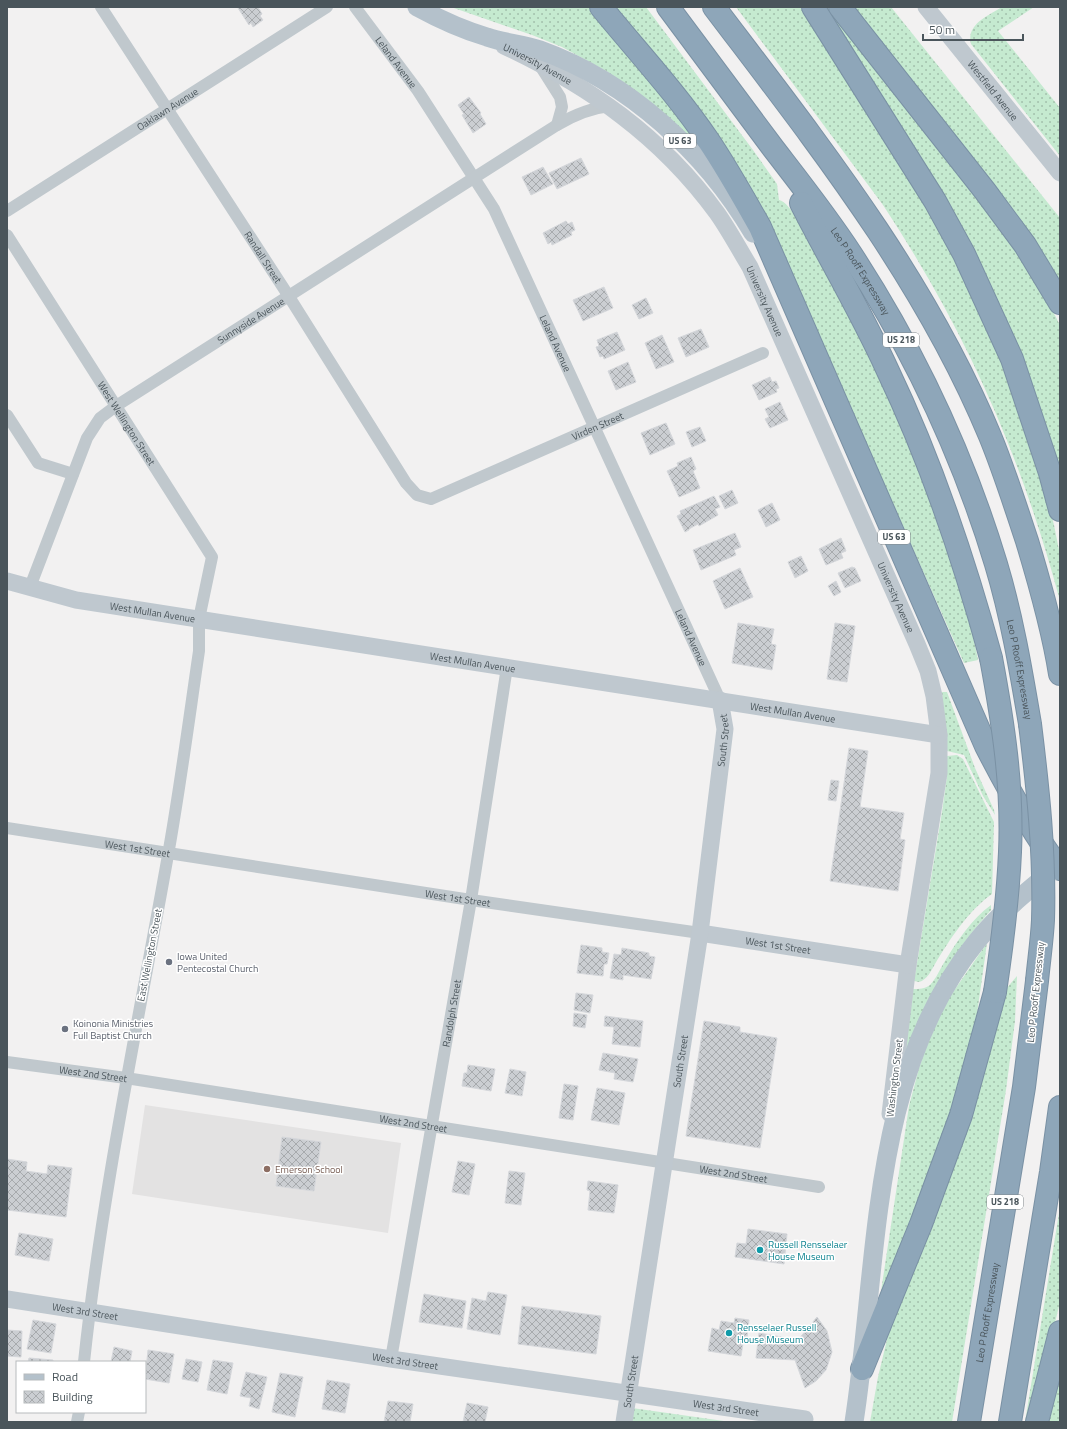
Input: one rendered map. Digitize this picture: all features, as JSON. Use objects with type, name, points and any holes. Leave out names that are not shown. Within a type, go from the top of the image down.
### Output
[{"type":"highway","points":[[601,7],[679,100],[732,177],[760,227],[803,327]]},
{"type":"highway","name":"Leo P Rooff Expressway","points":[[668,7],[818,207],[855,261],[907,350],[943,424],[978,510],[996,565],[1010,618],[1030,724],[1039,794],[1043,863],[1043,921],[1024,1087],[969,1422]]},
{"type":"highway","points":[[714,7],[849,186],[880,233],[938,330],[990,436],[1012,495],[1047,609],[1060,674]]},
{"type":"highway","points":[[813,7],[935,201],[964,254],[1012,359],[1050,473],[1060,510]]},
{"type":"highway","points":[[840,7],[986,191],[1026,245],[1060,303]]},
{"type":"highway","points":[[771,145],[851,295],[888,369],[920,442],[972,589],[991,658],[1000,706],[1006,755],[1011,851],[1006,920],[995,992],[962,1115],[921,1224],[862,1369]]},
{"type":"highway","name":"US 63","points":[[803,327],[986,746],[1008,790],[1059,867]]},
{"type":"highway","points":[[1010,1422],[1051,1172],[1060,1107]]},
{"type":"highway","points":[[1037,1422],[1060,1332]]},
{"type":"main road","name":"University Avenue","points":[[417,7],[487,38]]},
{"type":"main road","name":"US 63","points":[[487,38],[538,49],[568,60],[597,76],[623,93],[669,130],[693,154],[735,206],[752,232],[803,327]]},
{"type":"main road","points":[[881,1187],[901,1096],[915,1050],[932,1012],[951,977],[977,941],[1023,894],[1059,867]]},
{"type":"main road","name":"Washington Street","points":[[854,1422],[862,1369],[881,1187]]},
{"type":"street","name":"Randall Street","points":[[101,7],[288,295],[406,483],[416,495],[431,499]]},
{"type":"street","name":"Oaklawn Avenue","points":[[7,211],[327,7]]},
{"type":"street","name":"Leland Avenue","points":[[355,7],[418,91],[494,209],[720,700]]},
{"type":"street","name":"Westfield Avenue","points":[[926,7],[1060,173]]},
{"type":"street","name":"University Avenue","points":[[487,38],[537,61],[610,106],[635,125],[681,168],[718,214],[750,268],[917,644],[928,671],[934,696],[939,735]]},
{"type":"street","points":[[537,61],[555,86],[560,97],[562,107],[557,125]]},
{"type":"street","name":"Sunnyside Avenue","points":[[30,587],[92,428],[100,418],[116,406],[288,295],[557,125],[582,112],[596,107],[610,106]]},
{"type":"street","name":"West Wellington Street","points":[[7,235],[212,557],[199,619]]},
{"type":"street","name":"Virden Street","points":[[431,499],[594,426],[763,353]]},
{"type":"street","points":[[7,415],[38,463],[73,474]]},
{"type":"street","name":"West Mullan Avenue","points":[[7,581],[76,600],[939,735]]},
{"type":"street","name":"East Wellington Street","points":[[84,1361],[90,1312],[126,1078],[168,853],[199,652],[199,619]]},
{"type":"street","name":"Randolph Street","points":[[391,1359],[430,1126],[471,900],[507,667]]},
{"type":"street","name":"South Street","points":[[624,1422],[700,933],[725,729],[720,700]]},
{"type":"street","name":"Washington Street","points":[[881,1187],[908,965],[935,807],[939,772],[939,735]]},
{"type":"street","name":"West 1st Street","points":[[7,828],[471,900],[908,965]]},
{"type":"street","name":"West 2nd Street","points":[[7,1062],[126,1078],[819,1187]]},
{"type":"street","name":"West 3rd Street","points":[[7,1299],[391,1359],[628,1392],[805,1419]]},
{"type":"shaded area","name":"Emerson School","points":[[145,1105],[401,1143],[388,1233],[132,1194]]},
{"type":"green space","points":[[451,7],[592,7],[717,167],[608,72],[562,47]]},
{"type":"green space","points":[[611,7],[646,7],[777,184],[779,200],[784,202],[789,207],[800,222],[837,290],[877,369],[912,450],[943,533],[974,638],[978,660],[964,663],[780,252]]},
{"type":"green space","points":[[736,7],[800,7],[841,69],[940,228],[1006,368],[1041,474],[1060,555],[1060,601],[1045,547],[1028,495],[1009,445],[965,347],[940,300],[913,252],[883,205]]},
{"type":"green space","points":[[826,7],[935,144],[1016,250],[1040,287],[1060,325],[1060,479],[1045,426]]},
{"type":"green space","points":[[848,7],[891,7],[1060,218],[1060,291]]},
{"type":"green space","points":[[1002,7],[1034,7],[998,31],[1060,108],[1060,156],[971,44],[970,37],[972,31],[979,21]]},
{"type":"green space","points":[[942,692],[947,692],[975,768],[995,815],[983,796],[964,755],[947,751]]},
{"type":"green space","points":[[957,755],[963,759],[994,822],[992,894],[967,917],[928,975],[919,982],[914,981],[942,812],[947,776],[947,756]]},
{"type":"green space","points":[[991,905],[991,910],[962,945],[939,981],[920,1019],[904,1062],[913,989],[920,989],[930,985],[965,931],[977,917]]},
{"type":"green space","points":[[987,943],[975,1028],[959,1092],[883,1299],[880,1298],[909,1106],[919,1068],[932,1031],[944,1005]]},
{"type":"green space","points":[[1017,976],[1015,1021],[1006,1090],[952,1422],[870,1422],[878,1377],[891,1323],[1005,990]]},
{"type":"green space","points":[[1060,1207],[1060,1302],[1031,1422],[1025,1422]]},
{"type":"green space","points":[[1060,1365],[1060,1422],[1047,1422]]},
{"type":"green space","points":[[632,1408],[731,1422],[630,1422]]},
{"type":"building","points":[[258,7],[262,14],[260,16],[263,20],[253,27],[251,23],[249,25],[238,8]]},
{"type":"building","points":[[469,97],[481,113],[480,114],[486,124],[473,133],[458,105]]},
{"type":"building","points":[[581,158],[589,174],[557,189],[549,173]]},
{"type":"building","points":[[543,167],[553,184],[531,195],[522,177]]},
{"type":"building","points":[[566,221],[568,224],[572,222],[575,230],[571,232],[572,235],[552,245],[551,242],[548,244],[543,233]]},
{"type":"building","points":[[604,287],[613,308],[583,321],[573,300]]},
{"type":"building","points":[[646,298],[653,313],[639,319],[632,305]]},
{"type":"building","points":[[701,329],[709,347],[686,357],[678,338]]},
{"type":"building","points":[[617,332],[625,350],[604,359],[603,356],[600,357],[596,347],[599,346],[597,340]]},
{"type":"building","points":[[662,335],[674,362],[656,369],[645,343]]},
{"type":"building","points":[[628,362],[636,382],[616,390],[608,371]]},
{"type":"building","points":[[770,377],[772,382],[776,381],[779,388],[776,389],[777,392],[759,400],[752,385]]},
{"type":"building","points":[[780,402],[788,420],[770,428],[765,419],[769,417],[765,409]]},
{"type":"building","points":[[666,423],[675,444],[650,455],[641,433]]},
{"type":"building","points":[[700,427],[706,441],[692,447],[686,432]]},
{"type":"building","points":[[691,457],[696,469],[693,471],[700,488],[679,497],[667,471],[678,466],[677,463]]},
{"type":"building","points":[[732,490],[738,503],[725,509],[719,496]]},
{"type":"building","points":[[714,496],[720,507],[715,509],[718,515],[685,532],[677,516],[681,514],[680,511]]},
{"type":"building","points":[[772,503],[780,520],[766,527],[758,510]]},
{"type":"building","points":[[735,533],[741,547],[734,550],[736,555],[701,570],[693,550]]},
{"type":"building","points":[[841,538],[846,551],[841,553],[843,558],[826,565],[819,549]]},
{"type":"building","points":[[801,556],[808,571],[795,578],[788,562]]},
{"type":"building","points":[[852,567],[855,568],[861,581],[845,588],[838,573]]},
{"type":"building","points":[[740,568],[753,597],[725,609],[713,581]]},
{"type":"building","points":[[836,581],[841,592],[834,596],[828,586]]},
{"type":"building","points":[[738,623],[774,629],[771,644],[776,645],[772,670],[732,663]]},
{"type":"building","points":[[835,623],[855,626],[847,682],[827,679]]},
{"type":"building","points":[[849,748],[868,751],[860,807],[904,813],[900,839],[905,840],[898,891],[830,881]]},
{"type":"building","points":[[831,780],[839,781],[836,801],[828,800]]},
{"type":"building","points":[[581,945],[602,948],[602,952],[609,953],[607,964],[604,964],[603,976],[577,973]]},
{"type":"building","points":[[622,948],[649,953],[649,956],[655,957],[651,979],[623,975],[623,980],[610,978],[614,954],[621,955]]},
{"type":"building","points":[[576,993],[593,995],[590,1013],[574,1010]]},
{"type":"building","points":[[574,1013],[587,1015],[585,1028],[573,1026]]},
{"type":"building","points":[[605,1016],[643,1021],[640,1047],[612,1044],[614,1027],[604,1026]]},
{"type":"building","points":[[704,1021],[740,1027],[740,1032],[777,1038],[760,1148],[686,1136]]},
{"type":"building","points":[[603,1053],[638,1059],[633,1082],[614,1079],[615,1073],[599,1070]]},
{"type":"building","points":[[468,1065],[495,1069],[491,1091],[462,1086],[464,1073],[467,1073]]},
{"type":"building","points":[[510,1069],[526,1072],[522,1096],[505,1093]]},
{"type":"building","points":[[564,1084],[578,1086],[573,1120],[559,1118]]},
{"type":"building","points":[[597,1088],[625,1093],[619,1125],[591,1120]]},
{"type":"building","points":[[282,1137],[321,1142],[314,1191],[276,1186]]},
{"type":"building","points":[[7,1159],[27,1162],[26,1171],[47,1174],[48,1165],[72,1168],[66,1217],[7,1210]]},
{"type":"building","points":[[458,1161],[475,1164],[469,1195],[452,1192]]},
{"type":"building","points":[[509,1171],[525,1173],[521,1205],[505,1203]]},
{"type":"building","points":[[588,1181],[618,1185],[614,1213],[588,1210],[590,1191],[587,1190]]},
{"type":"building","name":"Russell Rensselaer House Museum","points":[[748,1229],[787,1234],[784,1264],[735,1257],[737,1243],[746,1244]]},
{"type":"building","points":[[19,1233],[53,1239],[49,1261],[15,1255]]},
{"type":"building","points":[[488,1292],[507,1295],[500,1335],[467,1329],[472,1298],[486,1301]]},
{"type":"building","points":[[424,1294],[466,1301],[462,1328],[419,1322]]},
{"type":"building","points":[[522,1306],[601,1316],[596,1354],[518,1344]]},
{"type":"building","points":[[817,1317],[827,1331],[832,1352],[826,1370],[816,1381],[805,1388],[795,1360],[756,1358],[759,1333],[798,1340]]},
{"type":"building","name":"Rensselaer Russell House Museum","points":[[735,1318],[749,1320],[747,1338],[744,1337],[741,1356],[708,1351],[712,1328],[719,1330],[721,1321],[734,1323]]},
{"type":"building","points":[[33,1320],[56,1324],[51,1353],[27,1349]]},
{"type":"building","points":[[7,1330],[22,1331],[21,1357],[7,1356]]},
{"type":"building","points":[[114,1347],[132,1351],[130,1361],[111,1361]]},
{"type":"building","points":[[148,1350],[174,1354],[169,1383],[146,1379]]},
{"type":"building","points":[[29,1358],[53,1360],[53,1361],[28,1361]]},
{"type":"building","points":[[186,1359],[202,1362],[198,1382],[182,1379]]},
{"type":"building","points":[[213,1360],[233,1363],[227,1394],[207,1390]]},
{"type":"building","points":[[246,1372],[267,1377],[259,1409],[249,1406],[251,1398],[240,1396]]},
{"type":"building","points":[[280,1373],[303,1377],[295,1417],[272,1412]]},
{"type":"building","points":[[327,1380],[350,1384],[345,1413],[322,1409]]},
{"type":"building","points":[[388,1401],[413,1404],[410,1422],[384,1422]]},
{"type":"building","points":[[467,1403],[488,1407],[485,1422],[463,1422]]},
{"type":"place","name":"Iowa United Pentecostal Church","points":[[169,962]]},
{"type":"place","name":"Koinonia Ministries Full Baptist Church","points":[[65,1029]]},
{"type":"place","name":"Emerson School","points":[[267,1169]]},
{"type":"place","name":"Russell Rensselaer House Museum","points":[[760,1250]]},
{"type":"place","name":"Rensselaer Russell House Museum","points":[[729,1333]]}]
